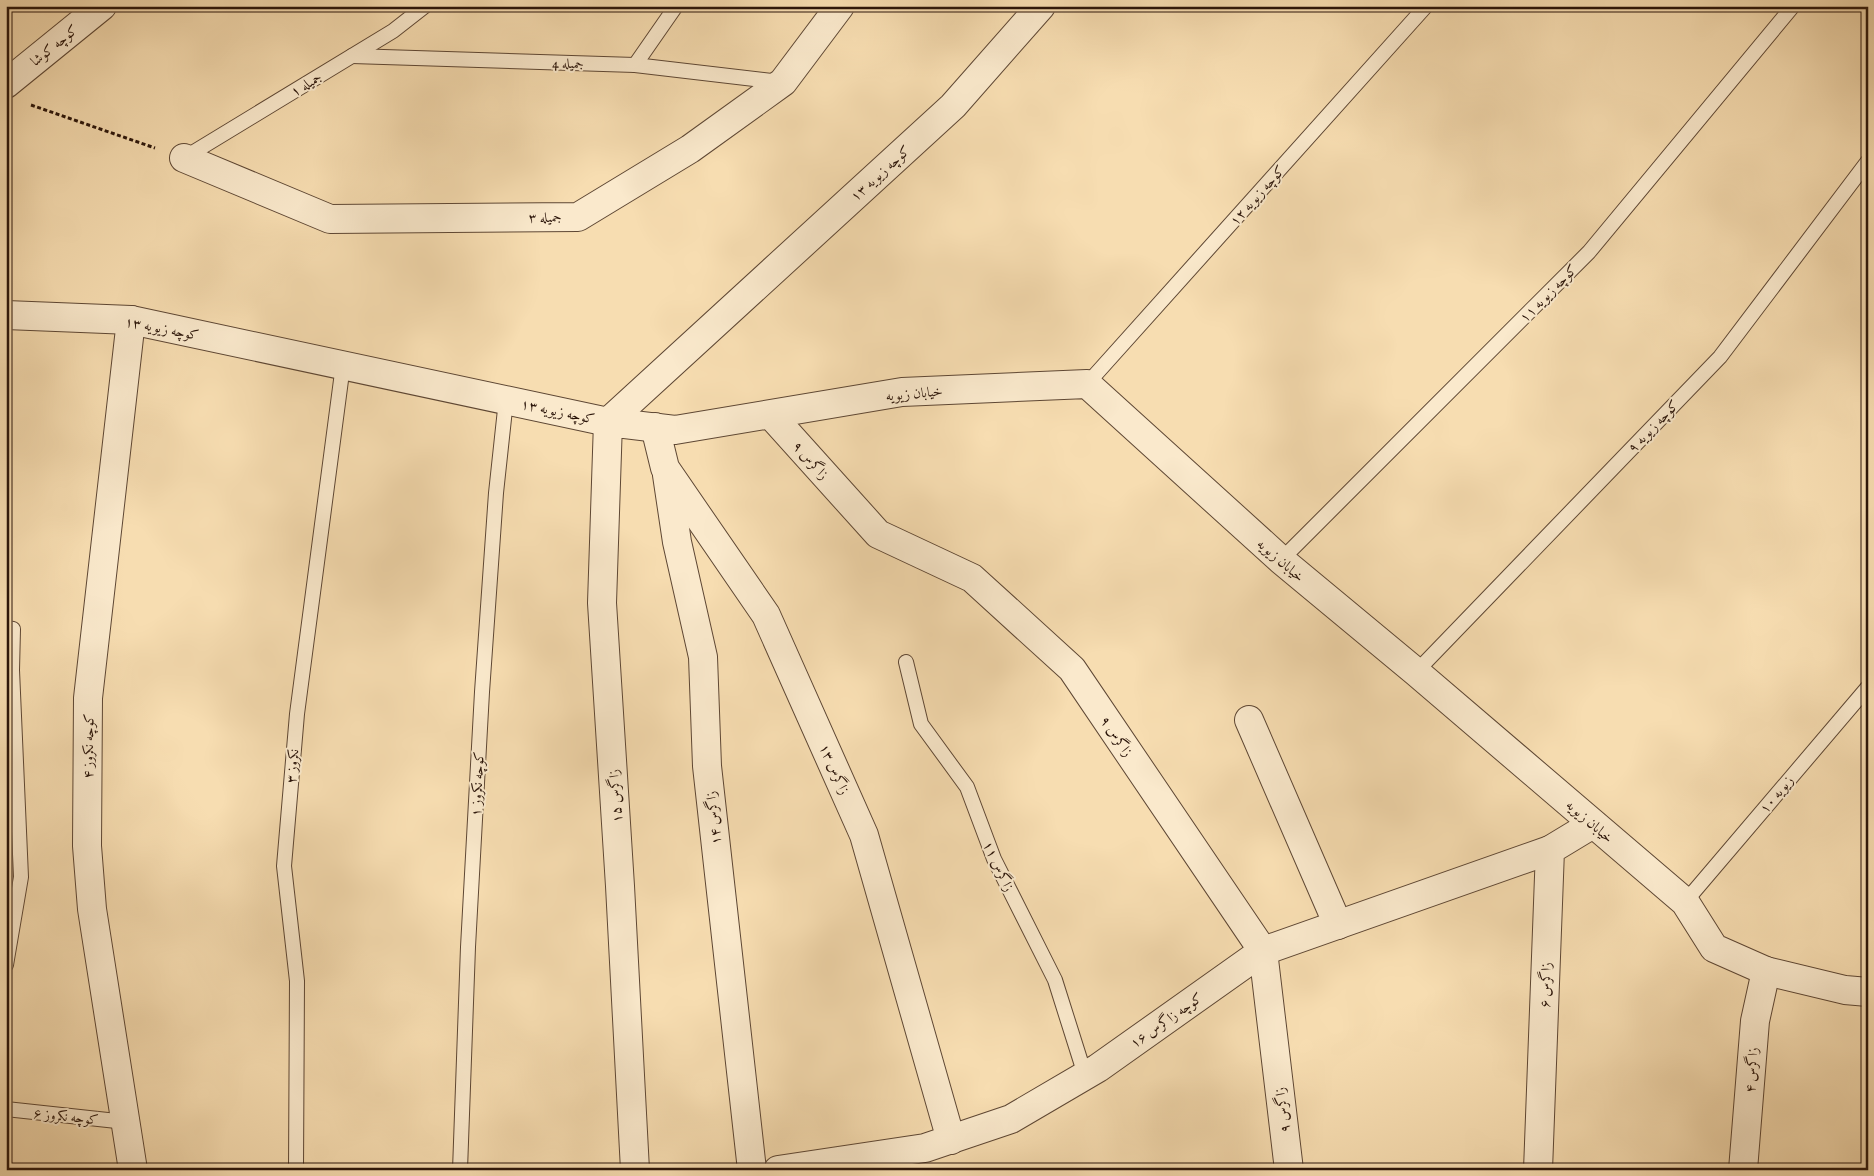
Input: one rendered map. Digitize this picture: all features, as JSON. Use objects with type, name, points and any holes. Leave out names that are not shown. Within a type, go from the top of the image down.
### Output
[{"type":"street","name":"کوچه کوشا","points":[[6,84],[102,6]]},
{"type":"street","name":"جمیله ۳","points":[[184,158],[330,219],[578,217],[690,149],[783,82],[840,6]]},
{"type":"street","name":"کوچه زیویه ۱۳","points":[[6,315],[131,320],[608,422],[953,106],[1041,6]]},
{"type":"street","name":"کوچه نکروز ۴","points":[[131,320],[88,698],[87,827],[92,909],[133,1170]]},
{"type":"street","name":"خیابان زیویه","points":[[608,422],[675,430],[902,392],[1088,384],[1281,560],[1416,672],[1685,902],[1714,948],[1766,971],[1845,990],[1868,992]]},
{"type":"street","name":"زاگرس ۹","points":[[771,415],[878,534],[972,578],[1072,669],[1263,951],[1289,1170]]},
{"type":"street","name":"زاگرس ۱۵","points":[[608,422],[602,603],[620,886],[635,1170]]},
{"type":"street","name":"زاگرس ۱۳","points":[[655,427],[666,468],[766,615],[864,836],[952,1140]]},
{"type":"street","name":"زاگرس ۱۴","points":[[666,468],[677,542],[703,657],[707,766],[752,1170]]},
{"type":"street","points":[[1249,720],[1338,925]]},
{"type":"street","points":[[1550,850],[1593,824]]},
{"type":"street","name":"کوچه زاگرس ۱۶","points":[[778,1170],[926,1148],[1011,1120],[1085,1075],[1263,951],[1550,850]]},
{"type":"street","name":"زاگرس ۶","points":[[1538,1170],[1550,850]]},
{"type":"street","name":"زاگرس ۴","points":[[1743,1170],[1755,1021],[1766,971]]},
{"type":"lane","name":"جمیله ۱","points":[[184,158],[352,56],[393,30],[425,6]]},
{"type":"lane","points":[[635,65],[676,6]]},
{"type":"lane","name":"کوچه زیویه ۱۲","points":[[1088,384],[1426,6]]},
{"type":"lane","name":"کوچه زیویه ۱۱","points":[[1281,560],[1589,252],[1793,6]]},
{"type":"lane","name":"جمیله 4","points":[[352,56],[635,65],[783,82]]},
{"type":"lane","name":"کوچه زیویه ۹","points":[[1416,672],[1720,356],[1868,161]]},
{"type":"lane","name":"نکروز ۳","points":[[296,1170],[297,981],[284,866],[297,714],[343,365]]},
{"type":"lane","name":"کوچه نکروز ۱","points":[[460,1170],[468,947],[482,692],[496,493],[506,400]]},
{"type":"lane","points":[[6,628],[13,629],[12,670],[21,877],[6,965]]},
{"type":"lane","name":"زاگرس ۱۱","points":[[906,662],[922,724],[967,787],[994,859],[1055,980],[1085,1075]]},
{"type":"lane","name":"زیویه ۱۰","points":[[1685,902],[1868,687]]},
{"type":"lane","name":"کوچه نکروز ۶","points":[[6,1109],[126,1122]]},
{"type":"path","points":[[25,103],[184,158]]}]
